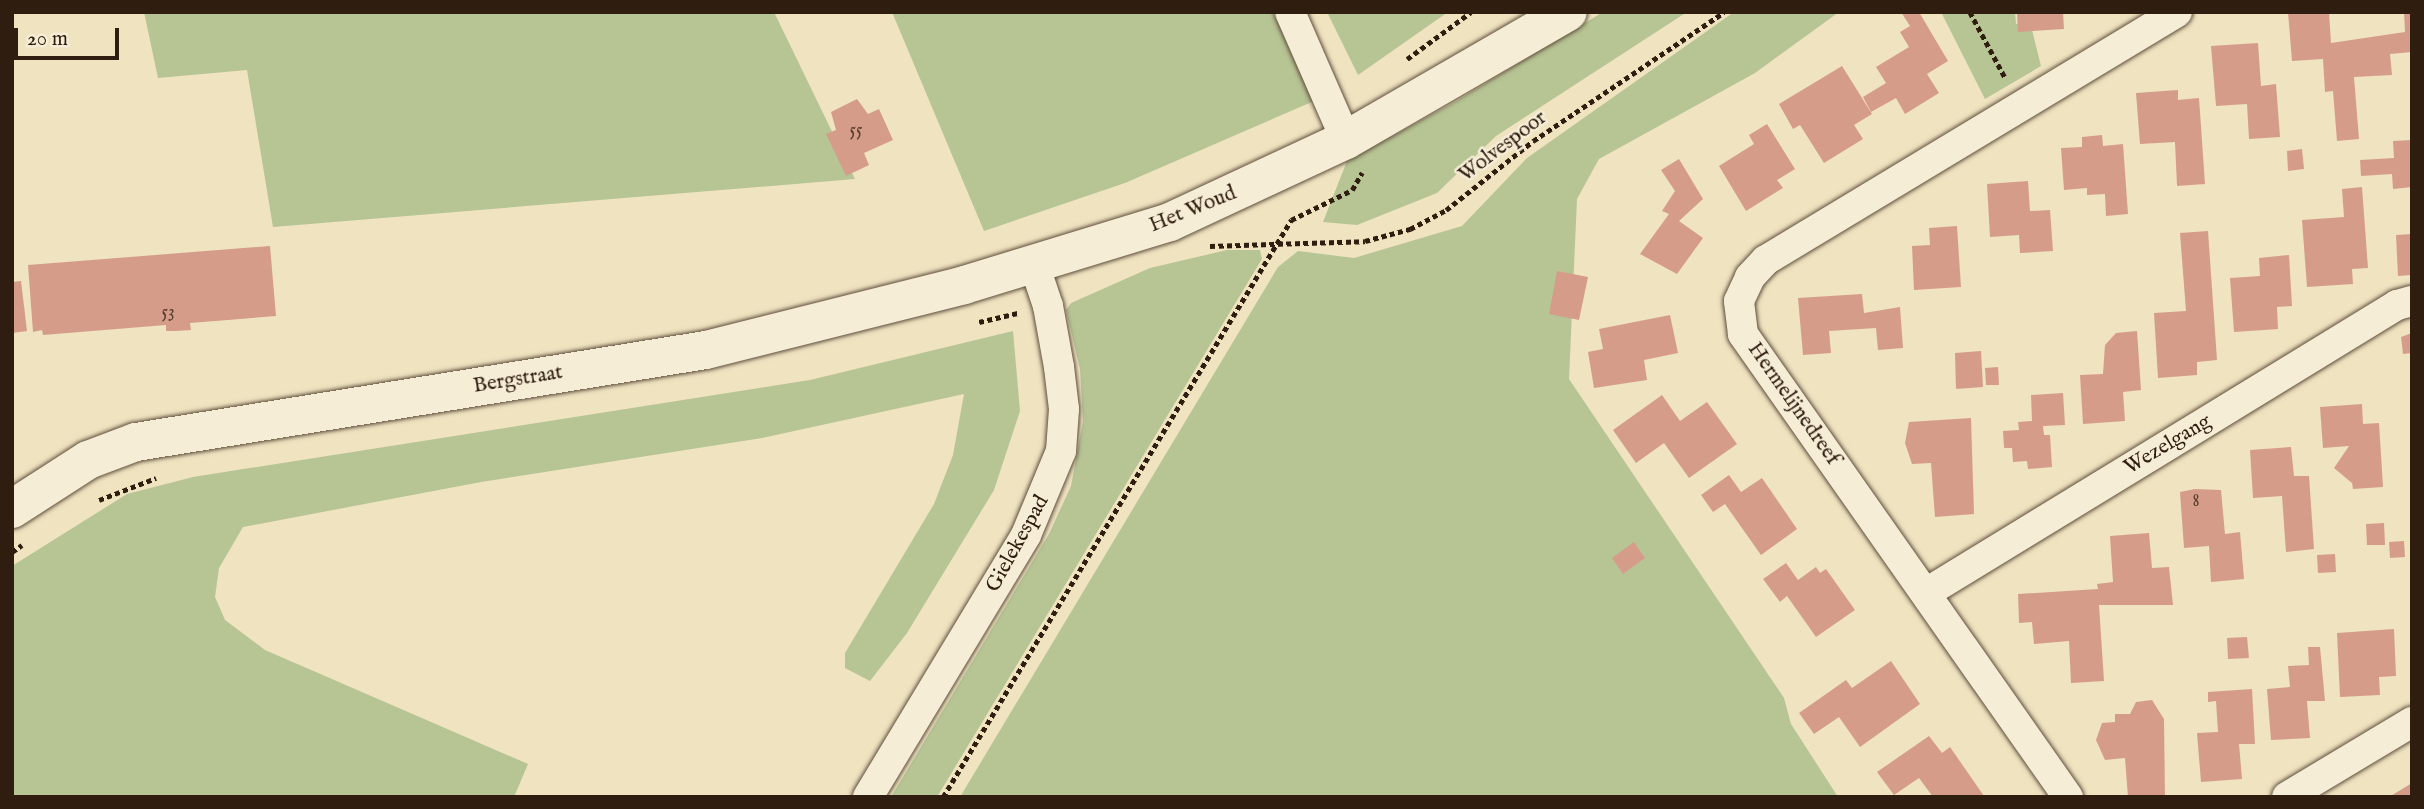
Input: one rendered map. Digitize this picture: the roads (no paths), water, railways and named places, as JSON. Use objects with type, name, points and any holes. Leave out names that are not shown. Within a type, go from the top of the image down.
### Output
[{"type":"street","points":[[1290,12],[1346,140]]},
{"type":"street","name":"Het Woud","points":[[1034,264],[1170,222],[1346,140],[1568,12]]},
{"type":"street","name":"Hermelijnedreef","points":[[2068,797],[1743,334],[1739,301],[1750,277],[1766,260],[2177,12]]},
{"type":"street","name":"Bergstraat","points":[[12,509],[88,460],[136,442],[706,350],[1034,264]]},
{"type":"street","name":"Gielekespad","points":[[868,797],[1026,536],[1061,452],[1064,409],[1059,367],[1048,306],[1034,264]]},
{"type":"street","name":"Wezelgang","points":[[1926,593],[2397,305],[2412,301]]},
{"type":"street","points":[[2287,797],[2412,722]]}]
